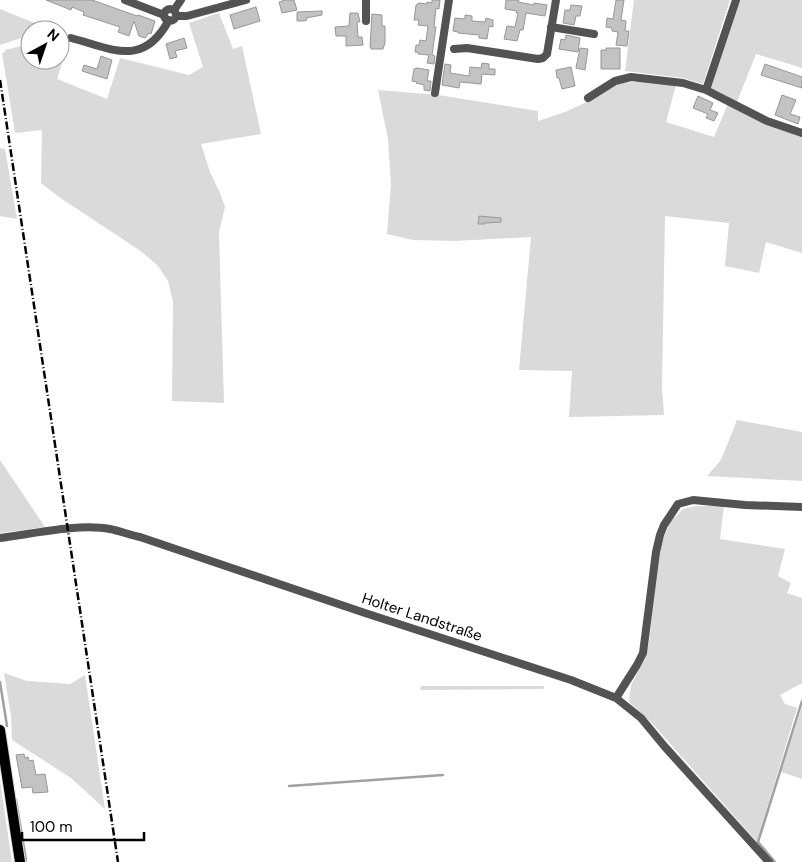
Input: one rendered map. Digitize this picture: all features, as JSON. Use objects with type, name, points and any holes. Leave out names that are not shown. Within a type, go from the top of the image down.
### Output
[{"type":"main road","points":[[0,730],[20,862]]},
{"type":"street","points":[[125,0],[171,15],[187,16],[246,0]]},
{"type":"street","points":[[71,38],[120,52],[132,52],[144,48],[164,30],[180,0]]},
{"type":"street","points":[[366,0],[366,21]]},
{"type":"street","points":[[435,93],[448,0]]},
{"type":"street","points":[[454,49],[467,48],[538,59],[544,58],[547,54],[556,0]]},
{"type":"street","points":[[706,90],[736,0]]},
{"type":"street","points":[[551,28],[594,34]]},
{"type":"street","points":[[588,98],[615,81],[631,77],[683,83],[706,90],[767,121],[802,133]]},
{"type":"street","points":[[616,698],[637,666],[643,653],[656,552],[664,525],[678,504],[693,500],[745,505],[802,507]]},
{"type":"street","name":"Holter Landstraße","points":[[0,538],[68,528],[110,528],[570,680],[616,698],[641,718],[768,862]]},
{"type":"shaded area","points":[[634,0],[730,0],[703,84],[683,78],[625,71]]},
{"type":"shaded area","points":[[739,0],[802,0],[802,68],[756,54],[737,102],[710,87]]},
{"type":"shaded area","points":[[0,9],[27,20],[20,20],[20,38],[0,45]]},
{"type":"shaded area","points":[[219,13],[233,49],[242,46],[261,134],[201,144],[210,172],[225,207],[219,232],[224,403],[172,401],[173,302],[168,281],[158,266],[142,252],[41,183],[42,130],[15,133],[2,53],[5,50],[20,46],[20,70],[60,70],[57,79],[107,99],[120,58],[189,75],[203,67],[189,23]]},
{"type":"shaded area","points":[[647,81],[676,85],[666,122],[714,137],[728,104],[802,136],[802,253],[766,242],[759,273],[725,266],[729,223],[665,216],[662,387],[664,415],[569,417],[572,371],[519,370],[531,237],[455,241],[413,240],[387,234],[391,184],[388,139],[378,90],[438,95],[538,111],[538,121],[589,101],[610,86]]},
{"type":"shaded area","points":[[0,148],[5,149],[17,219],[0,216]]},
{"type":"shaded area","points":[[737,420],[802,432],[802,481],[707,476],[721,460]]},
{"type":"shaded area","points":[[0,460],[45,527],[0,533]]},
{"type":"shaded area","points":[[696,506],[724,506],[720,539],[785,549],[778,576],[791,583],[787,593],[802,598],[802,683],[780,695],[785,704],[797,708],[757,842],[651,722],[629,702],[631,685],[645,659],[649,642],[659,548],[671,521],[683,509]]},
{"type":"shaded area","points":[[4,673],[27,681],[70,684],[85,675],[105,809],[71,778],[12,740],[11,716]]},
{"type":"shaded area","points":[[421,686],[544,686],[544,689],[420,690]]},
{"type":"shaded area","points":[[802,707],[802,779],[781,772]]},
{"type":"shaded area","points":[[0,780],[12,862],[0,862]]},
{"type":"building","points":[[46,0],[92,0],[155,21],[151,34],[148,33],[145,38],[139,36],[134,21],[129,36],[118,32],[120,27],[83,15],[84,12],[72,7],[71,10]]},
{"type":"building","points":[[294,0],[297,10],[282,13],[279,2]]},
{"type":"building","points":[[432,0],[440,0],[439,9],[436,8],[434,27],[436,27],[432,55],[435,56],[434,64],[427,63],[429,55],[415,52],[416,45],[419,45],[420,40],[426,41],[428,26],[418,25],[419,20],[414,20],[416,5],[419,3],[427,4],[427,2],[432,3]]},
{"type":"building","points":[[506,0],[519,0],[518,2],[534,5],[534,3],[547,5],[545,16],[526,13],[523,30],[520,30],[517,41],[504,39],[507,26],[515,27],[518,13],[516,13],[517,11],[505,9]]},
{"type":"building","points":[[616,0],[624,0],[621,20],[626,21],[625,31],[629,31],[627,46],[616,45],[618,32],[606,27],[607,18],[613,19]]},
{"type":"building","points":[[571,5],[582,6],[580,16],[576,16],[574,25],[563,23],[565,10],[570,10]]},
{"type":"building","points":[[256,7],[260,21],[234,29],[230,15]]},
{"type":"building","points":[[322,11],[322,15],[306,18],[307,20],[304,21],[297,21],[297,12]]},
{"type":"building","points":[[350,13],[358,13],[360,22],[357,22],[358,37],[362,37],[363,45],[346,46],[346,36],[336,36],[335,27],[349,26]]},
{"type":"building","points":[[372,14],[382,15],[382,26],[385,26],[383,49],[371,49],[370,47]]},
{"type":"building","points":[[465,15],[472,16],[472,21],[485,22],[486,18],[493,20],[493,27],[489,26],[487,39],[479,38],[479,35],[453,31],[455,18],[465,19]]},
{"type":"building","points":[[566,35],[580,38],[578,52],[559,49],[561,39],[565,40]]},
{"type":"building","points":[[184,38],[187,48],[175,51],[177,57],[170,59],[166,44]]},
{"type":"building","points":[[580,48],[588,49],[585,70],[576,68]]},
{"type":"building","points":[[606,48],[620,48],[620,69],[601,69],[601,50],[606,50]]},
{"type":"building","points":[[101,56],[112,60],[107,79],[82,71],[84,65],[97,69]]},
{"type":"building","points":[[482,63],[489,64],[489,69],[495,69],[495,75],[482,74],[481,84],[460,82],[459,88],[442,85],[445,64],[451,65],[450,73],[469,76],[470,67],[481,68]]},
{"type":"building","points":[[765,64],[802,77],[802,88],[761,75]]},
{"type":"building","points":[[571,67],[575,86],[562,89],[556,70]]},
{"type":"building","points":[[414,69],[429,70],[427,81],[431,81],[430,91],[424,90],[424,85],[412,81]]},
{"type":"building","points":[[782,95],[796,100],[790,114],[800,117],[798,124],[775,115]]},
{"type":"building","points":[[698,96],[713,103],[710,110],[718,113],[714,121],[706,118],[708,114],[693,108]]},
{"type":"building","points":[[479,216],[501,218],[501,222],[478,224]]},
{"type":"building","points":[[24,754],[25,758],[28,757],[29,761],[33,760],[36,775],[45,774],[48,792],[33,793],[32,787],[22,788],[16,755]]},
{"type":"waterway","points":[[0,682],[7,726]]},
{"type":"waterway","points":[[775,862],[758,842],[802,701]]},
{"type":"waterway","points":[[289,786],[443,775]]},
{"type":"waterway","points":[[16,800],[26,860]]},
{"type":"railway","points":[[0,80],[118,862]]}]
